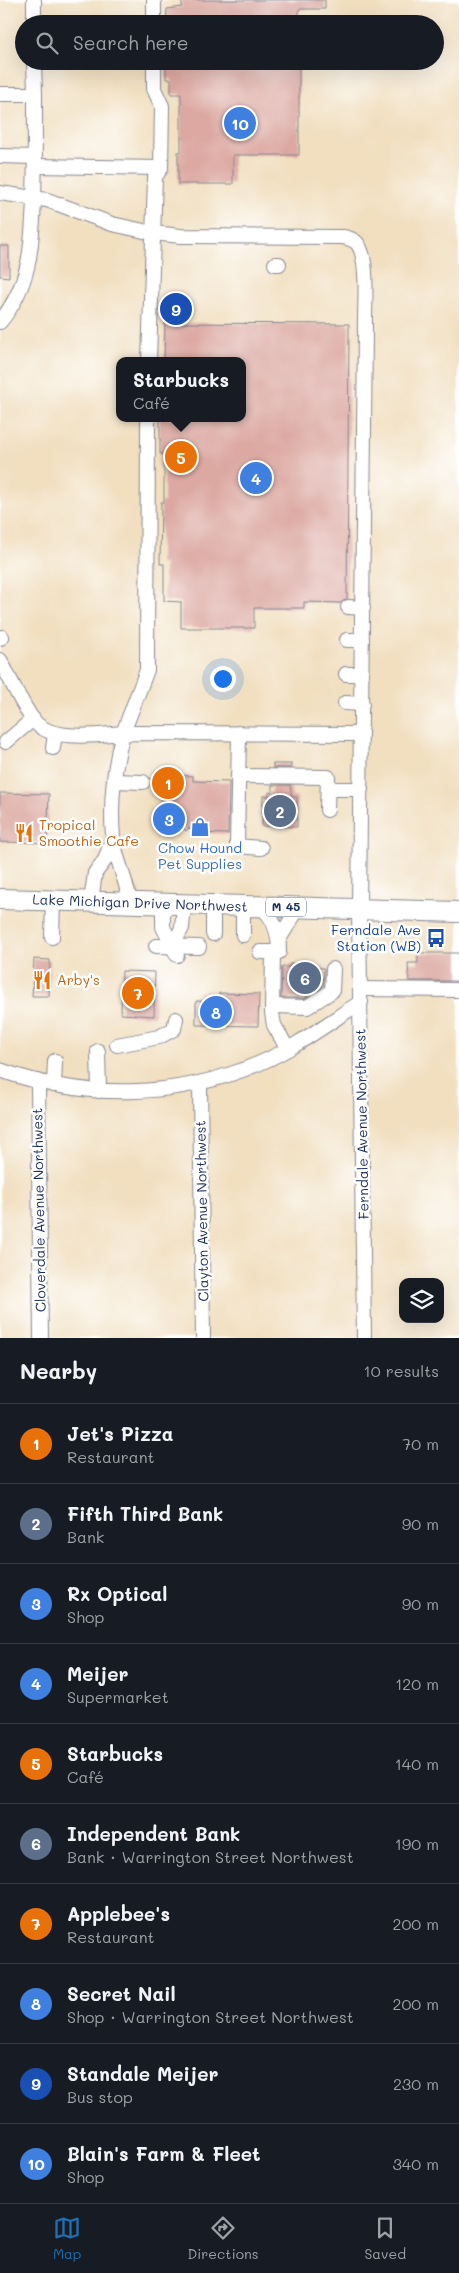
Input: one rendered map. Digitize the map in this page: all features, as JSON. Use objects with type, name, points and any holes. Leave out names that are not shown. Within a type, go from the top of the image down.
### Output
[{"type":"highway","name":"Lake Michigan Drive Northwest","points":[[0,899],[459,912]]},
{"type":"street","points":[[34,0],[34,15]]},
{"type":"street","points":[[154,0],[154,15]]},
{"type":"street","points":[[4,319],[24,291],[34,261],[32,247],[35,161],[34,70]]},
{"type":"street","points":[[149,357],[155,176],[161,168],[162,106],[154,89],[154,70]]},
{"type":"street","points":[[0,94],[35,94]]},
{"type":"street","points":[[0,156],[35,161],[161,168]]},
{"type":"street","name":"Ferndale Avenue Northwest","points":[[0,193],[58,203],[122,227],[153,233],[192,236],[343,237],[354,240],[359,247],[364,274],[360,909],[364,1338]]},
{"type":"street","points":[[130,903],[113,837],[114,781],[116,759],[123,733],[147,670],[148,422]]},
{"type":"street","points":[[348,607],[363,608]]},
{"type":"street","points":[[347,640],[362,640]]},
{"type":"street","points":[[0,660],[12,672],[32,703],[33,719]]},
{"type":"street","points":[[346,674],[362,674]]},
{"type":"street","points":[[344,703],[362,704]]},
{"type":"street","points":[[33,719],[55,734],[89,736],[123,733],[361,734]]},
{"type":"street","points":[[6,742],[33,719]]},
{"type":"street","points":[[238,733],[235,848],[262,848]]},
{"type":"street","points":[[53,748],[55,734]]},
{"type":"street","points":[[236,771],[328,777],[327,810]]},
{"type":"street","points":[[114,781],[142,782]]},
{"type":"street","points":[[328,789],[361,789]]},
{"type":"street","points":[[91,901],[95,873],[105,860],[113,837]]},
{"type":"street","points":[[52,937],[53,901]]},
{"type":"street","points":[[163,904],[164,927],[175,950]]},
{"type":"street","points":[[175,950],[182,928],[184,905]]},
{"type":"street","points":[[213,905],[213,934]]},
{"type":"street","points":[[243,935],[252,906],[271,918],[276,949],[272,1006],[274,1025],[287,1048]]},
{"type":"street","points":[[276,949],[294,916],[302,907]]},
{"type":"street","points":[[156,946],[175,950],[199,947]]},
{"type":"street","points":[[272,1006],[307,1007],[332,991],[333,968]]},
{"type":"street","points":[[0,1070],[54,1085],[98,1090],[148,1092],[208,1076],[238,1065],[261,1063],[287,1048],[361,996],[459,990]]},
{"type":"street","points":[[117,1045],[159,1037],[174,1029],[176,1019]]},
{"type":"street","points":[[98,1051],[98,1090]]},
{"type":"street","points":[[54,1085],[56,1061]]},
{"type":"street","name":"Clayton Avenue Northwest","points":[[203,1338],[208,1076]]},
{"type":"street","name":"Cloverdale Avenue Northwest","points":[[38,1081],[41,1338]]},
{"type":"building","points":[[182,0],[325,0],[325,9],[299,9],[299,15],[167,15],[167,9],[182,7]]},
{"type":"building","points":[[166,70],[299,70],[299,155],[233,155],[233,184],[178,184],[178,152],[181,152],[181,94],[171,94],[171,79],[166,79]]},
{"type":"building","points":[[0,246],[9,246],[9,277],[0,276]]},
{"type":"building","points":[[165,323],[349,324],[347,599],[341,603],[304,602],[304,608],[254,608],[254,628],[181,628],[181,602],[164,601],[164,564],[160,564],[161,502],[164,502],[164,454],[160,454],[160,422],[246,422],[246,357],[164,357]]},
{"type":"building","points":[[273,764],[291,764],[291,768],[273,768]]},
{"type":"building","points":[[162,775],[193,776],[193,781],[229,782],[228,834],[199,833],[197,835],[189,828],[186,831],[180,824],[166,824],[161,820]]},
{"type":"building","points":[[272,785],[290,785],[292,797],[297,797],[297,827],[262,826],[263,796],[269,796],[269,792],[272,793]]},
{"type":"building","points":[[0,793],[49,794],[47,843],[0,842]]},
{"type":"building","points":[[418,953],[459,953],[459,981],[409,981],[408,963],[418,963]]},
{"type":"building","name":"Arby's","points":[[34,959],[50,960],[49,996],[32,996]]},
{"type":"building","points":[[290,964],[311,965],[311,968],[324,968],[323,986],[318,989],[310,989],[309,995],[305,998],[281,998],[282,967],[289,967]]},
{"type":"building","points":[[122,971],[155,972],[154,1016],[121,1014]]},
{"type":"building","points":[[219,993],[259,994],[258,1026],[196,1025],[196,1001],[219,1002]]},
{"type":"place","name":"Blain's Farm & Fleet","points":[[240,123]]},
{"type":"place","name":"Standale Meijer","points":[[176,309]]},
{"type":"place","name":"Starbucks","points":[[181,457]]},
{"type":"place","name":"Meijer","points":[[256,478]]},
{"type":"place","name":"Jet's Pizza","points":[[168,783]]},
{"type":"place","name":"Fifth Third Bank","points":[[280,811]]},
{"type":"place","name":"Rx Optical","points":[[169,819]]},
{"type":"place","name":"Chow Hound Pet Supplies","points":[[200,827]]},
{"type":"place","name":"Tropical Smoothie Cafe","points":[[24,833]]},
{"type":"place","name":"Ferndale Ave Station (WB)","points":[[436,938]]},
{"type":"place","name":"Independent Bank","points":[[305,978]]},
{"type":"place","name":"Arby's","points":[[42,980]]},
{"type":"place","name":"Applebee's","points":[[138,993]]},
{"type":"place","name":"Secret Nail","points":[[216,1012]]}]
